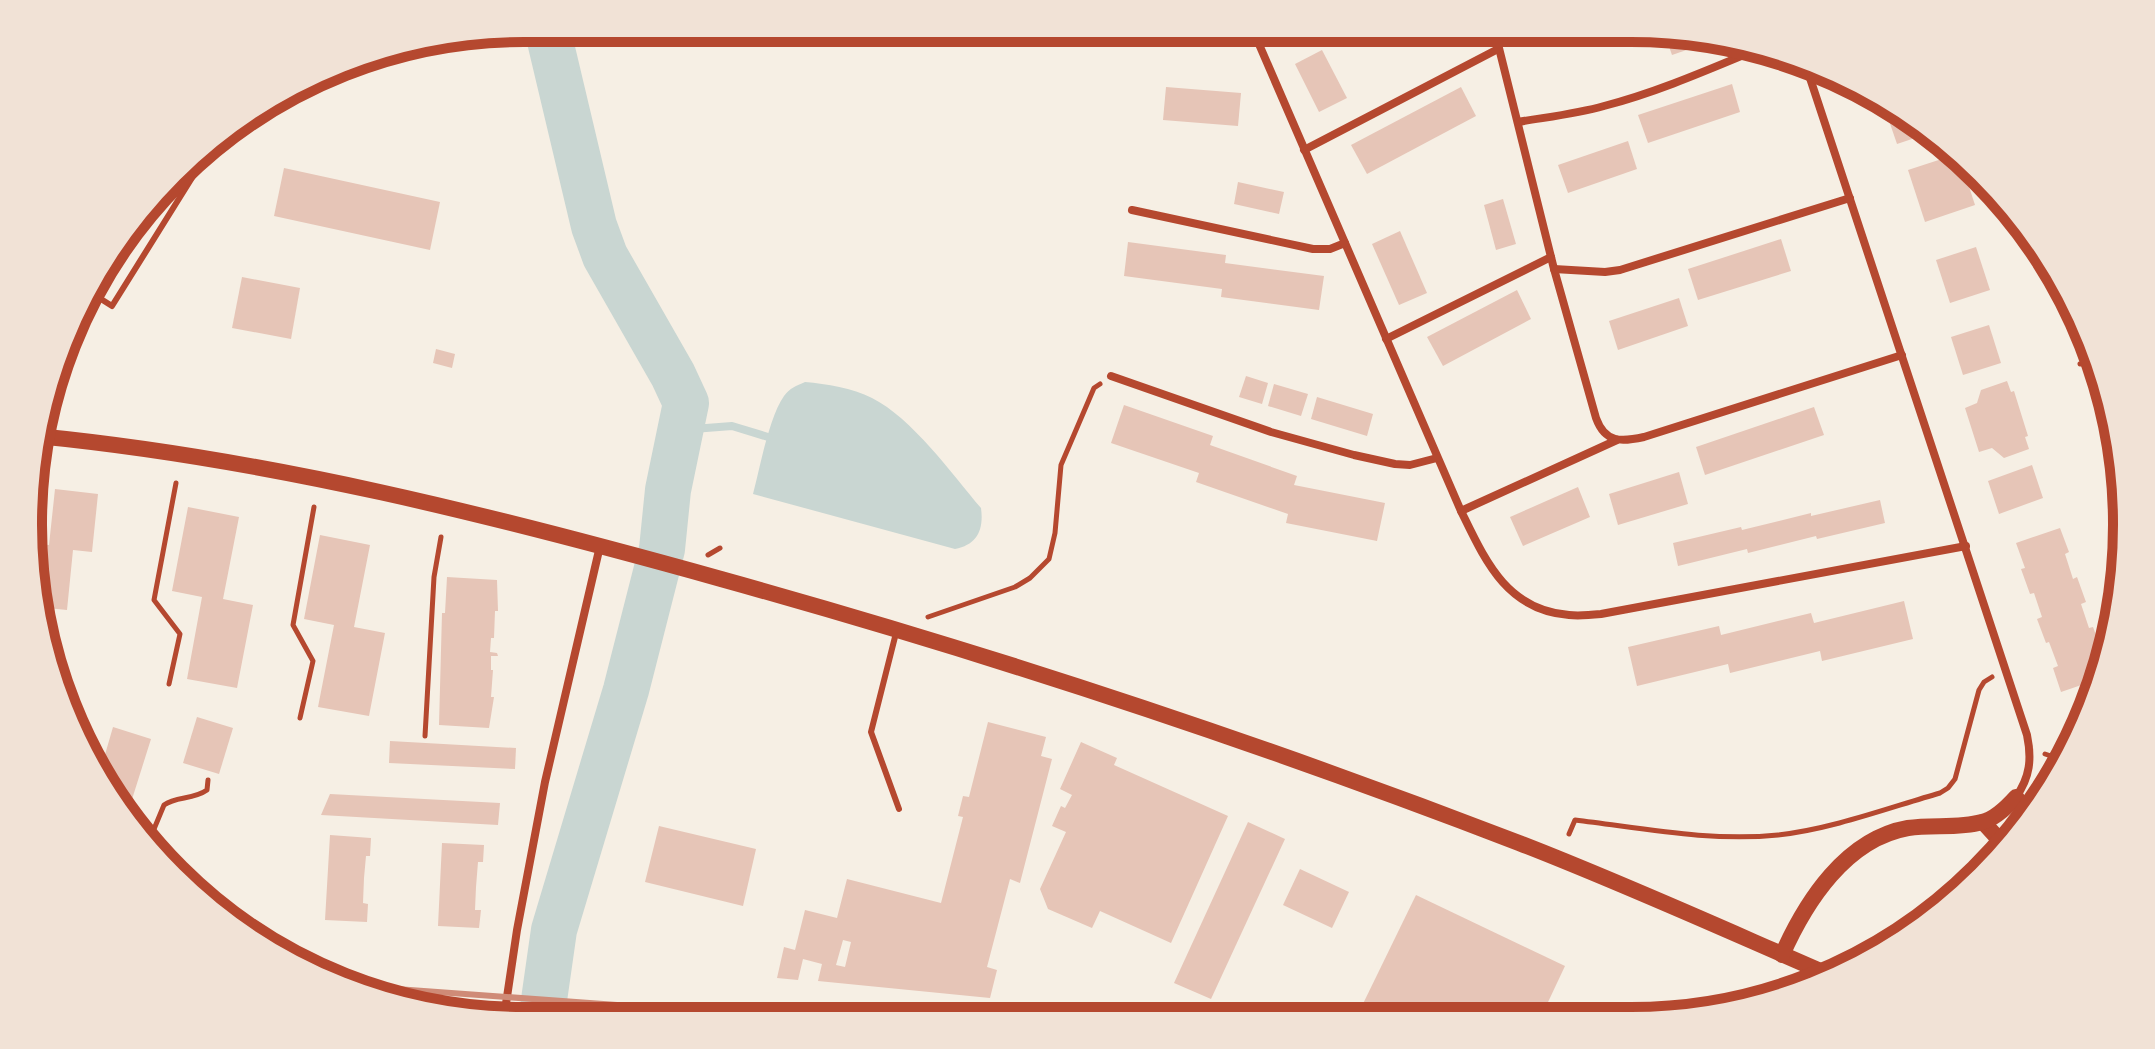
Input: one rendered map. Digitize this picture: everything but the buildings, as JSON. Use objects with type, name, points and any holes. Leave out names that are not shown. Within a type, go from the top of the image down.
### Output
[{"type":"main road","points":[[50,438],[173,453],[313,476],[631,554],[897,629],[1159,712],[1354,781],[1524,845],[1816,969]]},
{"type":"main road","points":[[1782,955],[1810,902],[1860,848],[1892,832],[1910,828],[1983,822],[2005,809],[2016,797],[2022,806]]},
{"type":"main road","points":[[1983,822],[1997,838]]},
{"type":"street","points":[[1258,42],[1461,511],[1487,563],[1505,587],[1547,611],[1569,615],[1601,614],[1966,546]]},
{"type":"street","points":[[1497,42],[1554,269],[1599,427],[1606,435],[1627,441],[1644,437],[1902,355]]},
{"type":"street","points":[[1304,150],[1498,49]]},
{"type":"street","points":[[1518,122],[1606,106],[1743,55]]},
{"type":"street","points":[[1810,77],[2030,747],[2028,776],[2016,797]]},
{"type":"street","points":[[1554,269],[1620,270],[1850,198]]},
{"type":"street","points":[[1132,210],[1313,249],[1330,249],[1345,243]]},
{"type":"street","points":[[1386,339],[1551,257]]},
{"type":"street","points":[[1111,376],[1271,432],[1354,455],[1410,465],[1437,458]]},
{"type":"street","points":[[1461,511],[1617,440]]},
{"type":"street","points":[[506,1006],[545,782],[600,546]]},
{"type":"lane","points":[[99,298],[112,306],[196,171]]},
{"type":"lane","points":[[897,629],[871,732],[899,809]]},
{"type":"path","points":[[2080,364],[2085,363]]},
{"type":"path","points":[[897,629],[1015,587],[1030,578],[1049,559],[1055,533],[1061,465],[1094,388],[1111,376]]},
{"type":"path","points":[[169,684],[180,634],[154,600],[176,483]]},
{"type":"path","points":[[300,718],[313,661],[293,625],[314,507]]},
{"type":"path","points":[[425,736],[434,577],[441,537]]},
{"type":"path","points":[[1569,834],[1575,820],[1706,837],[1778,835],[1808,831],[1940,793],[1955,779],[1979,690],[1984,682],[2006,668]]},
{"type":"path","points":[[153,832],[164,805],[202,794],[207,790],[208,780]]},
{"type":"shaded area","points":[[805,382],[839,387],[872,398],[902,419],[931,448],[981,508],[980,530],[974,540],[955,549],[753,494],[769,429],[779,405],[789,391]]},
{"type":"waterway","points":[[543,1007],[554,930],[626,690],[662,549],[668,490],[686,403],[605,256],[594,226],[550,42]]},
{"type":"waterway","points":[[680,430],[732,426],[768,437]]},
{"type":"railway","points":[[393,989],[644,1007]]}]
